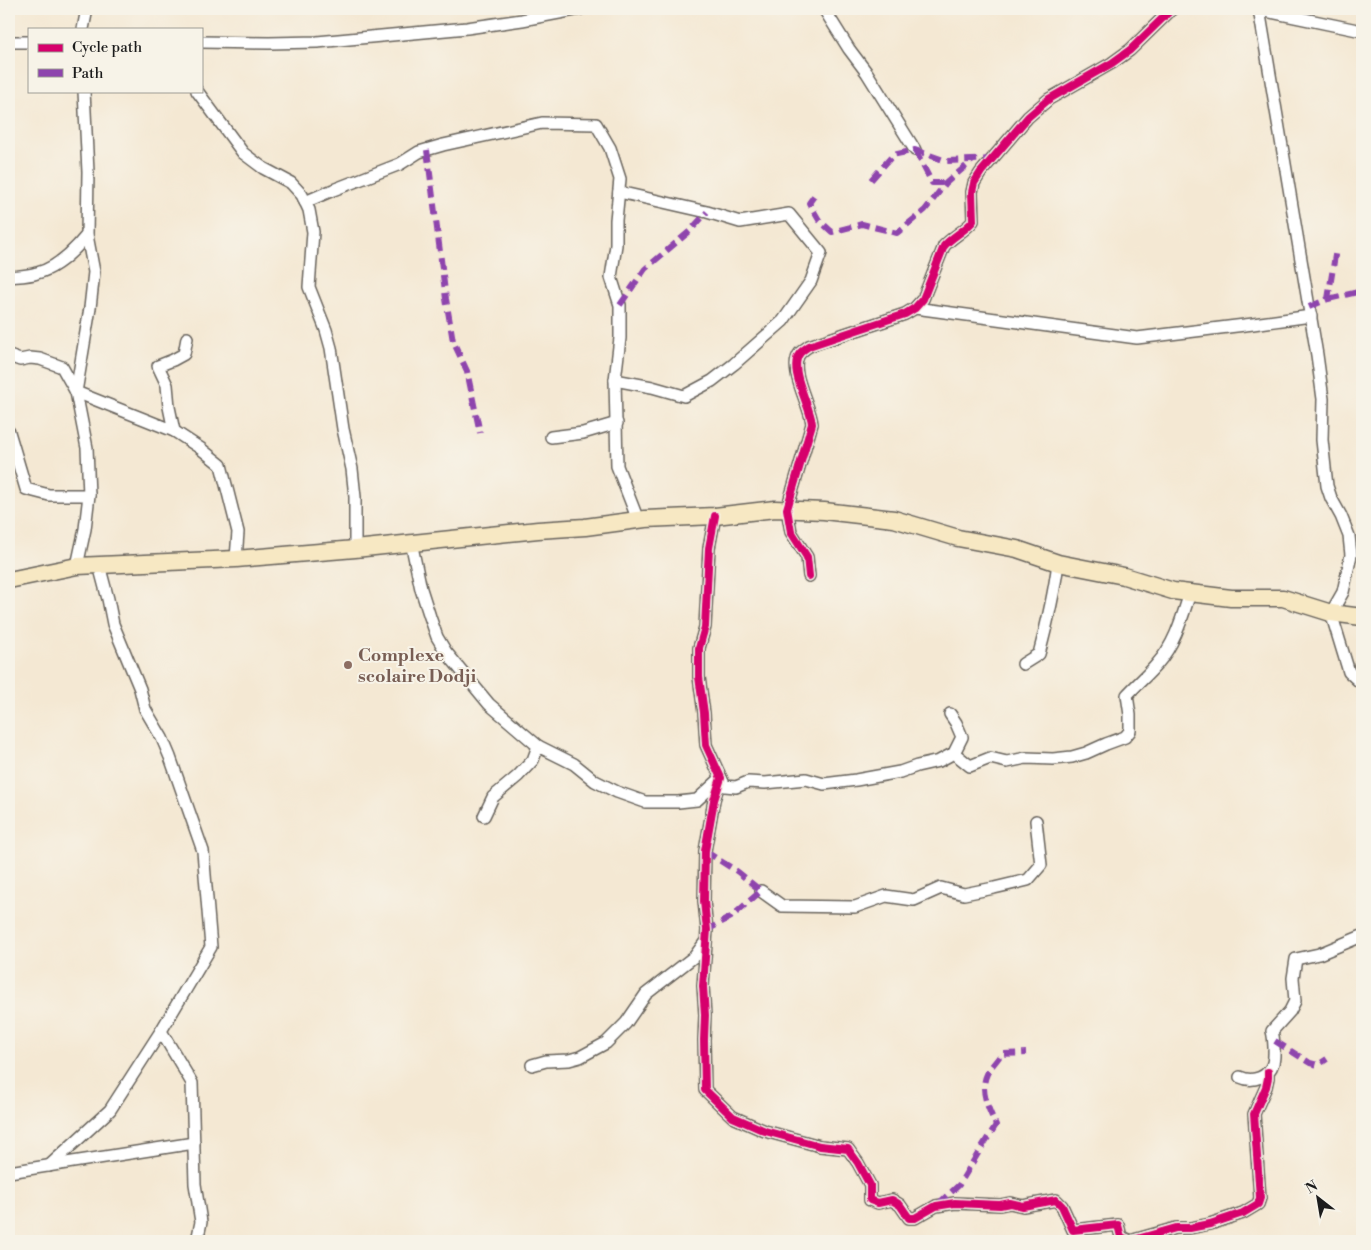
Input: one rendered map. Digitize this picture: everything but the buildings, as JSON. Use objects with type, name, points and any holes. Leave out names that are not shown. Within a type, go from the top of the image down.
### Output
[{"type":"main road","points":[[9,580],[77,566],[236,559],[585,527],[638,520],[714,516],[788,509],[894,519],[958,538],[1017,549],[1058,563],[1124,576],[1173,591],[1231,598],[1283,598],[1330,613],[1362,617]]},
{"type":"street","points":[[83,28],[87,9]]},
{"type":"street","points":[[202,42],[317,42],[467,28],[580,9]]},
{"type":"street","points":[[824,9],[848,49],[867,73],[915,150]]},
{"type":"street","points":[[808,576],[806,557],[791,532],[788,509],[812,424],[797,377],[796,365],[799,354],[809,346],[905,314],[915,308],[923,299],[944,246],[950,239],[974,221],[972,192],[981,172],[1028,117],[1049,99],[1112,63],[1130,50],[1172,9]]},
{"type":"street","points":[[1362,30],[1258,9],[1311,316],[1323,399],[1322,440],[1327,486],[1348,536],[1351,554],[1343,592],[1330,613],[1349,672],[1362,684]]},
{"type":"street","points":[[9,42],[28,42]]},
{"type":"street","points":[[76,392],[94,272],[87,235],[88,172],[84,92]]},
{"type":"street","points":[[198,92],[243,153],[263,168],[291,183],[306,202],[313,232],[309,287],[326,330],[343,430],[352,469],[355,497],[355,549]]},
{"type":"street","points":[[306,202],[400,164],[419,152],[470,138],[542,123],[596,124],[610,148],[620,179],[616,220],[616,245],[611,277],[620,305],[620,338],[615,380],[617,466],[638,520]]},
{"type":"street","points":[[615,380],[652,387],[684,396],[712,381],[783,321],[811,281],[821,253],[789,214],[740,222],[707,212],[619,192]]},
{"type":"street","points":[[9,278],[46,270],[68,256],[87,235]]},
{"type":"street","points":[[915,308],[1137,338],[1311,316]]},
{"type":"street","points":[[174,431],[167,385],[158,366],[184,354],[188,338]]},
{"type":"street","points":[[9,356],[20,360],[40,359],[62,366],[76,392],[87,448],[89,495],[85,530],[77,566]]},
{"type":"street","points":[[76,392],[174,431],[221,465],[238,532],[236,559]]},
{"type":"street","points":[[551,437],[584,433],[617,423]]},
{"type":"street","points":[[9,432],[26,489],[49,495],[89,495]]},
{"type":"street","points":[[714,516],[709,548],[705,627],[699,648],[699,677],[706,745],[725,786],[736,787],[748,782],[765,783],[799,780],[824,784],[900,772],[939,761],[954,753],[962,737],[950,714]]},
{"type":"street","points":[[411,542],[421,589],[437,638],[446,652],[489,704],[538,746],[574,764],[595,781],[617,792],[645,802],[697,800],[721,778]]},
{"type":"street","points":[[1023,664],[1039,654],[1058,563]]},
{"type":"street","points":[[49,1166],[110,1110],[211,947],[203,851],[170,757],[162,738],[145,709],[140,690],[112,624],[99,565]]},
{"type":"street","points":[[954,753],[970,766],[990,758],[1007,762],[1026,758],[1053,759],[1086,753],[1125,737],[1130,731],[1127,695],[1158,664],[1174,641],[1190,593]]},
{"type":"street","points":[[484,816],[493,797],[518,776],[533,760],[538,746]]},
{"type":"street","points":[[721,778],[714,800],[705,851],[704,901],[707,930],[702,986],[705,1015],[705,1090],[733,1117],[765,1131],[820,1146],[848,1150],[858,1163],[870,1185],[870,1200],[878,1203],[892,1200],[900,1206],[908,1218],[915,1218],[936,1206],[968,1203],[1000,1205],[1010,1203],[1023,1206],[1056,1200],[1062,1206],[1073,1230],[1118,1225],[1121,1237],[1130,1241],[1176,1228],[1190,1228],[1210,1224],[1243,1213],[1258,1204],[1260,1198],[1254,1114],[1268,1078],[1268,1072]]},
{"type":"street","points":[[762,891],[782,906],[855,907],[886,896],[914,900],[941,888],[964,894],[1028,880],[1041,865],[1036,821]]},
{"type":"street","points":[[1240,1077],[1255,1080],[1268,1072],[1274,1062],[1275,1041],[1272,1030],[1290,1010],[1295,1001],[1293,978],[1296,959],[1319,954],[1362,936]]},
{"type":"street","points":[[532,1065],[546,1061],[568,1060],[580,1057],[606,1043],[626,1022],[646,994],[695,956],[706,941]]},
{"type":"street","points":[[161,1030],[192,1083],[195,1184],[201,1222],[197,1241]]},
{"type":"street","points":[[9,1172],[194,1143]]},
{"type":"marked path","points":[[427,150],[453,341],[467,371],[480,433]]},
{"type":"marked path","points":[[915,150],[932,183],[946,183]]},
{"type":"marked path","points":[[871,180],[893,155],[915,150],[946,161],[992,159]]},
{"type":"marked path","points":[[814,196],[809,203],[819,220],[832,232],[862,224],[897,233],[925,210],[946,183],[973,160]]},
{"type":"marked path","points":[[620,305],[645,269],[690,231],[707,212]]},
{"type":"marked path","points":[[1309,307],[1328,299],[1336,249]]},
{"type":"marked path","points":[[1328,299],[1362,291]]},
{"type":"marked path","points":[[705,851],[738,872],[761,891],[731,917],[707,930]]},
{"type":"marked path","points":[[1275,1041],[1310,1063],[1318,1065],[1327,1059]]},
{"type":"marked path","points":[[938,1204],[959,1185],[996,1125],[984,1094],[988,1071],[1001,1054],[1026,1053]]},
{"type":"cycle path","points":[[809,576],[807,557],[791,532],[787,509],[812,424],[796,368],[800,353],[809,346],[905,314],[915,308],[923,299],[944,246],[973,221],[972,192],[974,183],[981,172],[1028,117],[1049,99],[1112,63],[1130,50],[1172,9]]},
{"type":"cycle path","points":[[715,516],[709,548],[705,627],[699,648],[699,677],[706,745],[721,778],[714,800],[705,851],[704,901],[707,930],[703,986],[705,1090],[733,1117],[765,1131],[820,1146],[848,1149],[870,1185],[870,1200],[878,1203],[892,1200],[900,1205],[909,1218],[915,1218],[936,1206],[955,1203],[1000,1205],[1010,1203],[1023,1206],[1056,1200],[1062,1206],[1073,1230],[1118,1225],[1121,1237],[1130,1241],[1176,1228],[1190,1228],[1210,1224],[1243,1213],[1258,1204],[1260,1198],[1254,1114],[1266,1087],[1268,1072]]},
{"type":"place","name":"Complexe scolaire Dodji","points":[[348,665]]}]
